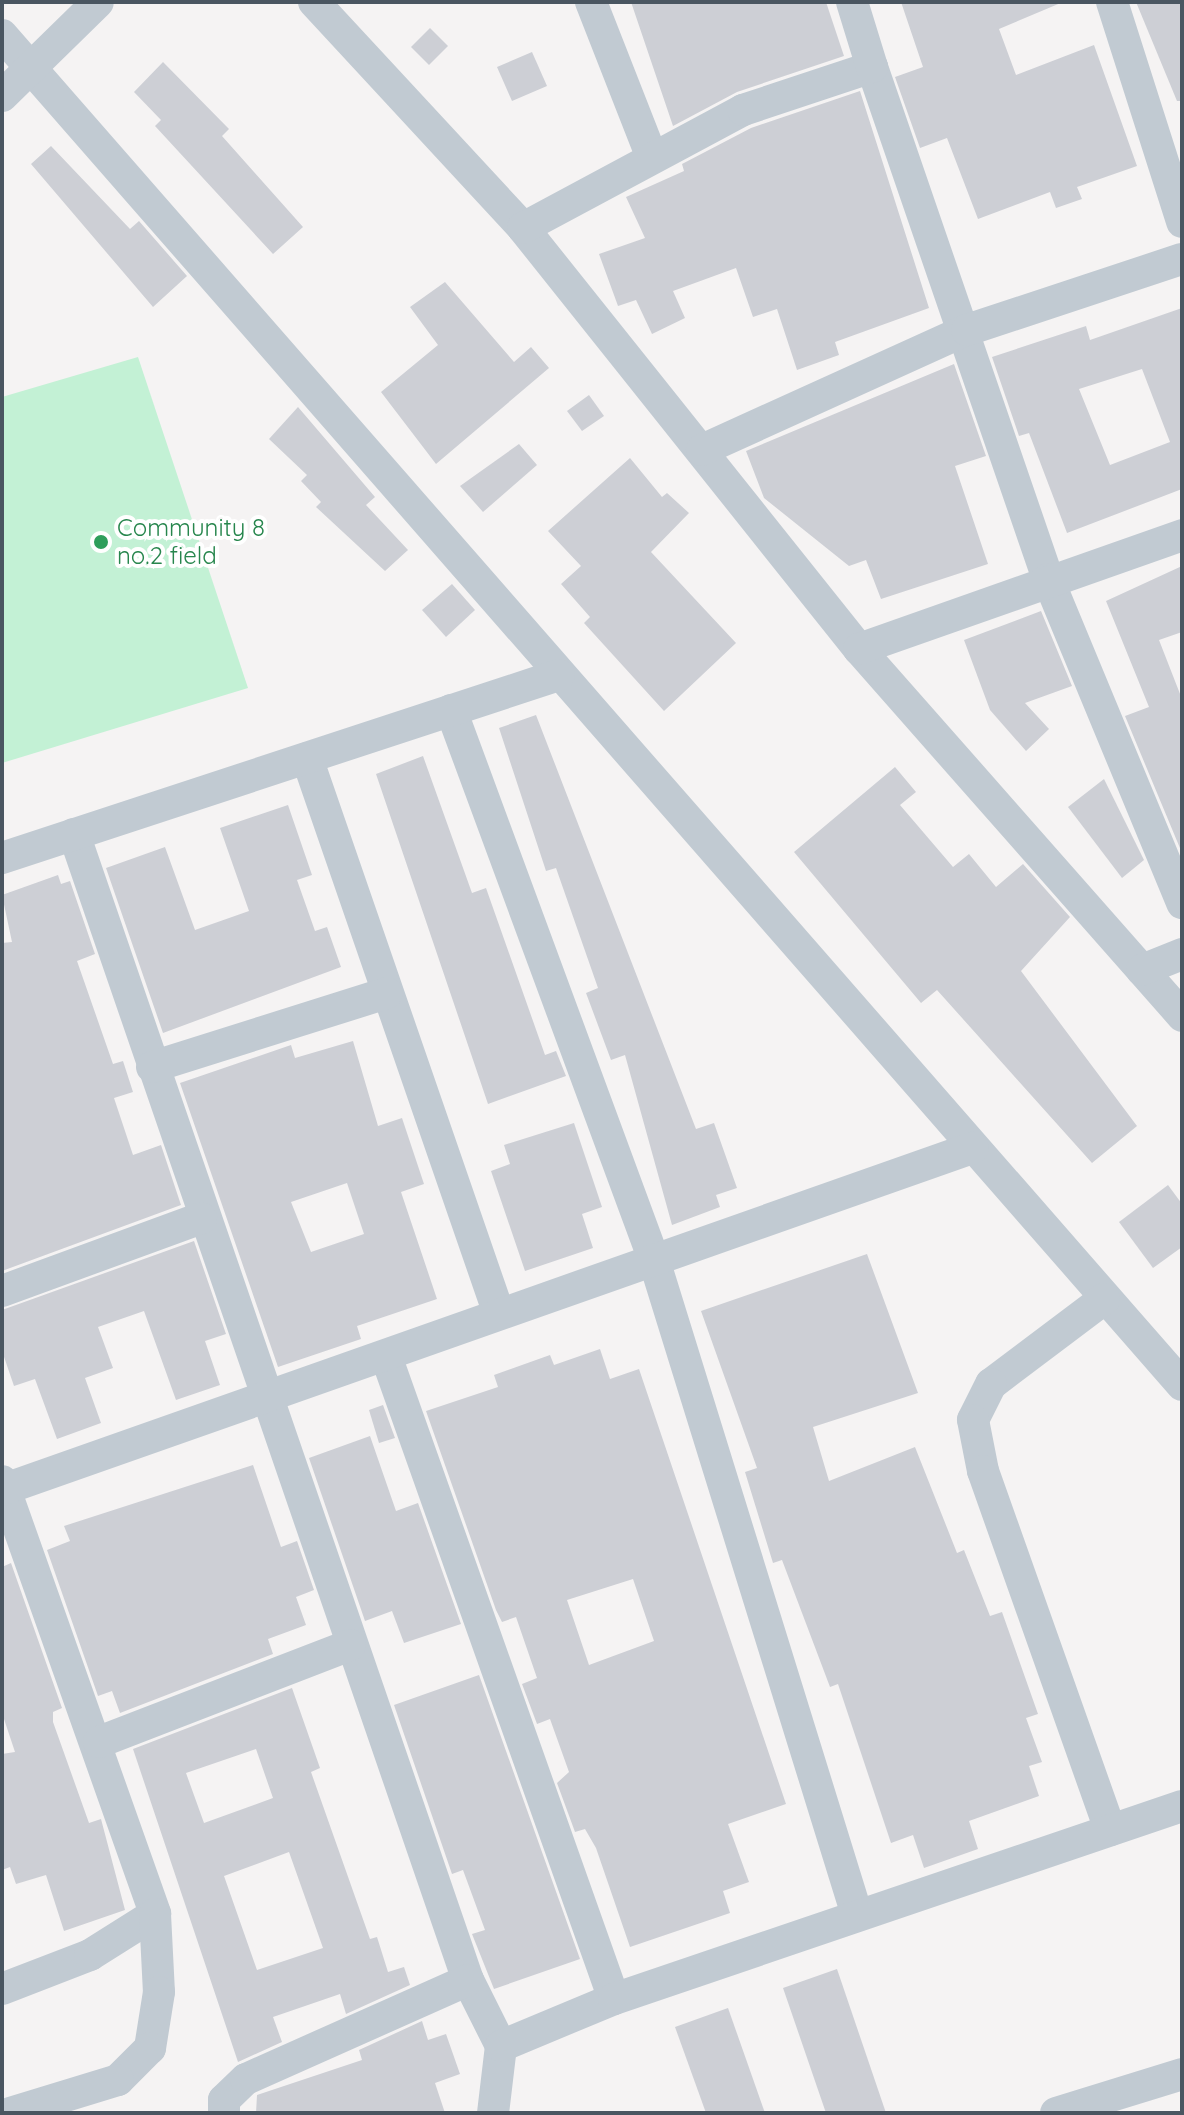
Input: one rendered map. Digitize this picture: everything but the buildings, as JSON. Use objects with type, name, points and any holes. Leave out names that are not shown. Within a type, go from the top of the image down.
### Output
[{"type":"street","points":[[2,96],[98,2]]},
{"type":"street","points":[[314,2],[523,228],[859,649],[1182,1016]]},
{"type":"street","points":[[591,2],[651,155]]},
{"type":"street","points":[[852,2],[872,67],[967,330],[1048,579],[1182,903]]},
{"type":"street","points":[[1112,2],[1174,174],[1182,222]]},
{"type":"street","points":[[2,35],[1182,1385]]},
{"type":"street","points":[[523,228],[651,155],[743,110],[872,67]]},
{"type":"street","points":[[702,450],[967,330],[1182,259]]},
{"type":"street","points":[[859,649],[1048,579],[1182,535]]},
{"type":"street","points":[[2,858],[559,675]]},
{"type":"street","points":[[451,710],[654,1260],[857,1915]]},
{"type":"street","points":[[307,758],[499,1314]]},
{"type":"street","points":[[74,834],[201,1218],[468,1980],[501,2046],[493,2113]]},
{"type":"street","points":[[1142,970],[1182,954]]},
{"type":"street","points":[[152,1067],[387,993]]},
{"type":"street","points":[[10,2113],[118,2080],[150,2048],[159,1992],[155,1914],[99,1742],[3,1487],[265,1402],[499,1314],[972,1148]]},
{"type":"street","points":[[2,1291],[201,1218]]},
{"type":"street","points":[[1104,1299],[991,1384],[973,1420],[983,1471],[1110,1830]]},
{"type":"street","points":[[386,1356],[614,1999]]},
{"type":"street","points":[[99,1742],[350,1645]]},
{"type":"street","points":[[501,2046],[614,1999],[1182,1806]]},
{"type":"street","points":[[2,1989],[90,1955],[155,1914]]},
{"type":"street","points":[[224,2113],[224,2100],[246,2079],[468,1980]]},
{"type":"street","points":[[1056,2113],[1182,2074]]},
{"type":"green space","name":"Community 8 no.2 field","points":[[138,357],[248,688],[2,763],[2,397]]},
{"type":"place","name":"Community 8 no.2 field","points":[[101,542]]}]
